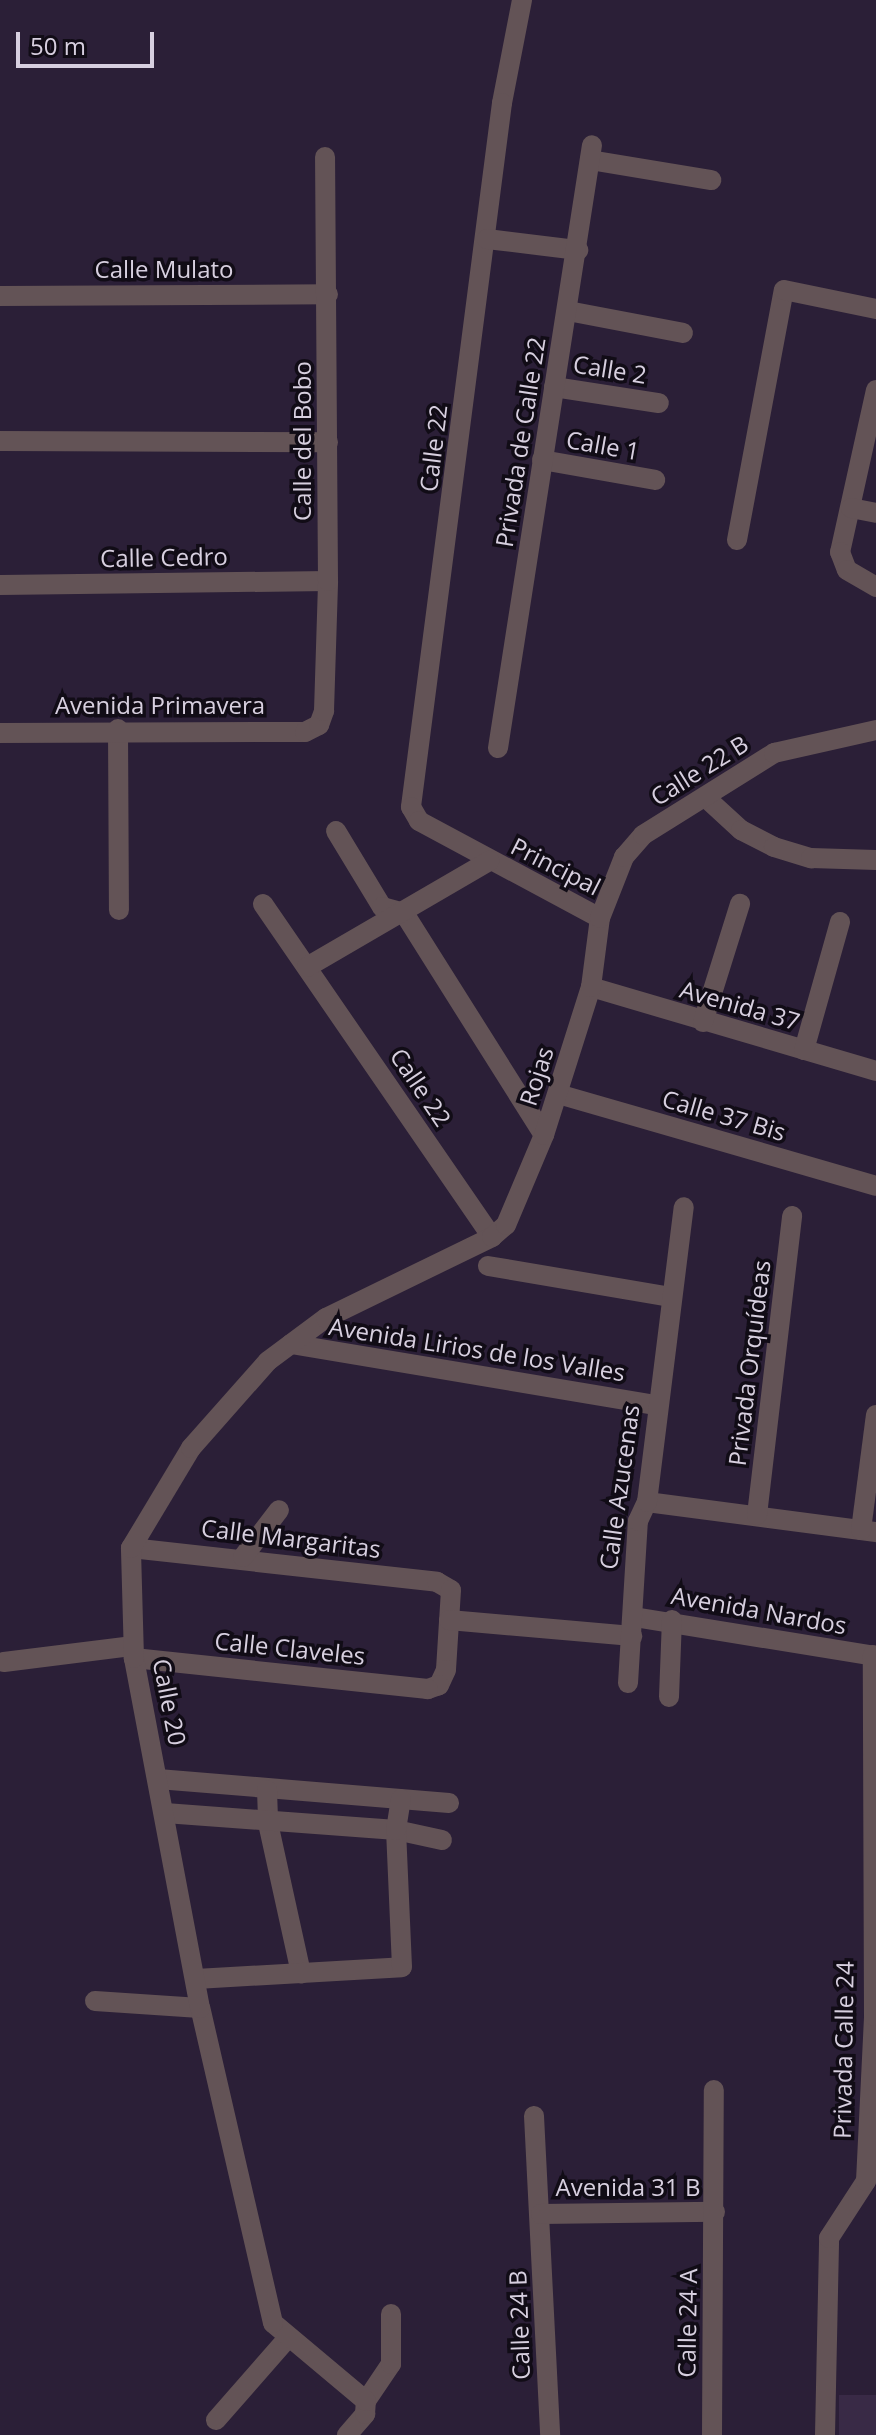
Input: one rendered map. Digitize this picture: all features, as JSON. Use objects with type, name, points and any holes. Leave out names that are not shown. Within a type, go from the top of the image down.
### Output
[{"type":"street","name":"Calle 22","points":[[489,861],[419,821],[411,807],[487,239],[502,103],[522,0]]},
{"type":"street","name":"Privada de Calle 22","points":[[498,748],[591,152],[711,180]]},
{"type":"street","name":"Calle del Bobo","points":[[319,725],[324,711],[328,581],[325,157]]},
{"type":"street","points":[[487,239],[578,250]]},
{"type":"street","points":[[737,540],[784,290],[876,309]]},
{"type":"street","name":"Calle Mulato","points":[[0,296],[328,294]]},
{"type":"street","points":[[568,311],[683,333]]},
{"type":"street","name":"Calle 2","points":[[554,387],[659,403]]},
{"type":"street","points":[[876,390],[873,417],[840,552],[847,570],[876,587]]},
{"type":"street","points":[[0,441],[328,442]]},
{"type":"street","name":"Calle 1","points":[[542,460],[655,480]]},
{"type":"street","points":[[851,508],[876,513]]},
{"type":"street","name":"Calle Cedro","points":[[0,585],[328,581]]},
{"type":"street","name":"Avenida Primavera","points":[[0,733],[118,729],[305,732],[319,725]]},
{"type":"street","points":[[118,729],[119,910]]},
{"type":"street","name":"Calle 22 B","points":[[600,918],[624,857],[643,835],[774,753],[876,730]]},
{"type":"street","points":[[705,797],[741,830],[774,847],[811,858],[876,860]]},
{"type":"street","points":[[336,831],[382,907],[404,913],[544,1135]]},
{"type":"street","points":[[263,904],[307,967],[489,861]]},
{"type":"street","name":"Principal","points":[[489,861],[600,918]]},
{"type":"street","points":[[703,1022],[740,904]]},
{"type":"street","name":"Rojas","points":[[492,1237],[506,1225],[558,1094],[591,987],[600,918]]},
{"type":"street","points":[[804,1050],[840,922]]},
{"type":"street","name":"Calle 22","points":[[307,967],[492,1237]]},
{"type":"street","name":"Avenida 37","points":[[591,987],[876,1071]]},
{"type":"street","name":"Calle 37 Bis","points":[[558,1094],[876,1186]]},
{"type":"street","name":"Calle Azucenas","points":[[628,1683],[633,1626],[630,1605],[638,1521],[647,1502],[656,1405],[684,1207]]},
{"type":"street","name":"Privada Orquídeas","points":[[757,1515],[792,1216]]},
{"type":"street","points":[[131,1548],[191,1448],[268,1361],[326,1318],[492,1237]]},
{"type":"street","points":[[488,1266],[671,1297]]},
{"type":"street","name":"Avenida Lirios de los Valles","points":[[291,1344],[656,1405]]},
{"type":"street","points":[[647,1502],[869,1531],[876,1415]]},
{"type":"street","points":[[243,1557],[279,1510]]},
{"type":"street","name":"Calle Margaritas","points":[[131,1548],[243,1557],[445,1584],[451,1590],[449,1620]]},
{"type":"street","name":"Calle 20","points":[[131,1548],[134,1652],[200,2008],[273,2323],[287,2339],[359,2390],[366,2401]]},
{"type":"street","name":"Avenida Nardos","points":[[449,1620],[633,1626],[672,1620],[874,1656]]},
{"type":"street","name":"Calle Claveles","points":[[4,1662],[134,1652],[428,1689],[439,1685],[446,1670],[449,1620]]},
{"type":"street","points":[[669,1697],[672,1620]]},
{"type":"street","name":"Privada Calle 24","points":[[825,2435],[829,2238],[866,2181],[875,2016],[874,1656]]},
{"type":"street","points":[[158,1779],[449,1803]]},
{"type":"street","points":[[267,1790],[268,1823],[301,1973]]},
{"type":"street","points":[[196,1979],[402,1967],[396,1830],[401,1799]]},
{"type":"street","points":[[165,1813],[268,1823],[396,1830],[442,1840]]},
{"type":"street","points":[[95,2001],[200,2008]]},
{"type":"street","name":"Calle 24 A","points":[[712,2435],[714,2090]]},
{"type":"street","name":"Calle 24 B","points":[[534,2116],[550,2435]]},
{"type":"street","name":"Avenida 31 B","points":[[541,2214],[715,2212]]},
{"type":"street","points":[[347,2435],[365,2414],[366,2401],[391,2364],[391,2314]]},
{"type":"street","points":[[216,2420],[287,2339]]},
{"type":"shaded area","points":[[839,2395],[876,2395],[876,2435],[839,2435]]}]
